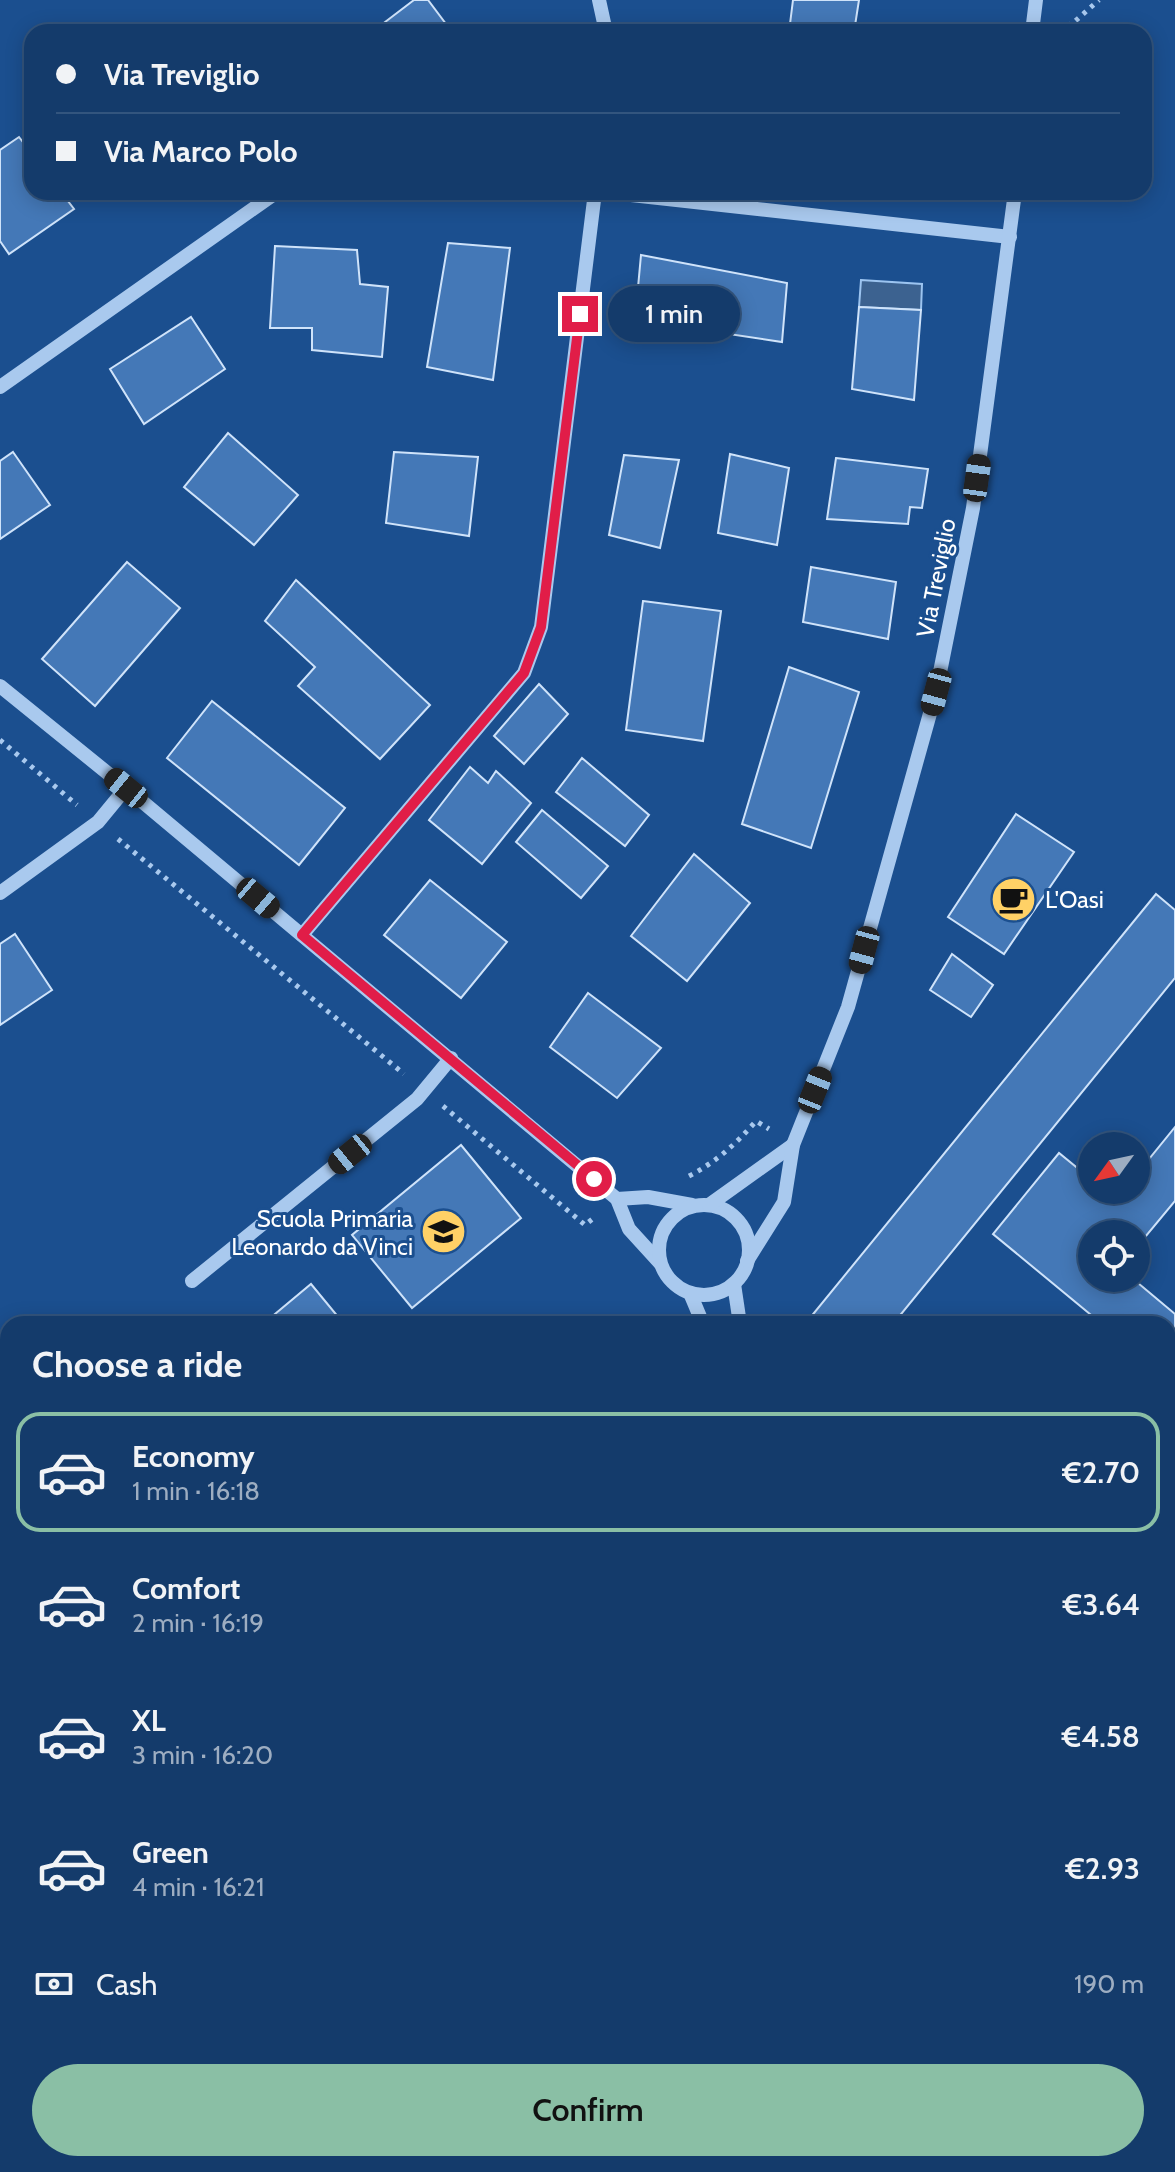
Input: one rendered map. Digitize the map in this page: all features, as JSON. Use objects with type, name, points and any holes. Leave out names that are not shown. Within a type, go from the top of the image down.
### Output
[{"type":"street","points":[[599,0],[604,24]]},
{"type":"street","points":[[1033,24],[1036,0]]},
{"type":"street","points":[[0,387],[266,200]]},
{"type":"street","points":[[302,935],[524,673],[541,627],[594,200]]},
{"type":"street","points":[[676,200],[1010,237]]},
{"type":"street","name":"Via Treviglio","points":[[747,1261],[784,1202],[793,1145],[848,1007],[936,692],[973,508],[1014,200]]},
{"type":"street","points":[[0,686],[617,1199],[629,1229],[660,1263]]},
{"type":"street","points":[[0,893],[98,822],[126,788]]},
{"type":"street","points":[[192,1281],[417,1099],[451,1058]]},
{"type":"street","points":[[617,1199],[648,1197],[702,1205],[724,1209],[736,1218],[745,1231],[749,1245],[747,1261],[743,1274],[720,1292],[706,1296],[690,1293],[677,1287],[666,1276],[658,1248],[661,1233],[669,1220],[680,1211],[702,1205],[793,1145]]},
{"type":"street","points":[[734,1284],[739,1316]]},
{"type":"street","points":[[690,1293],[700,1316]]},
{"type":"path","points":[[1071,24],[1099,0]]},
{"type":"shaded area","points":[[861,280],[922,284],[921,310],[859,307]]},
{"type":"building","points":[[414,0],[428,0],[446,24],[382,24]]},
{"type":"building","points":[[793,0],[859,0],[855,24],[790,24]]},
{"type":"building","points":[[19,137],[24,144],[24,200],[67,200],[74,209],[9,254],[0,241],[0,150]]},
{"type":"building","points":[[448,243],[510,248],[493,380],[427,367]]},
{"type":"building","points":[[275,246],[357,250],[360,284],[388,287],[382,357],[312,350],[312,328],[270,328]]},
{"type":"building","points":[[641,255],[787,283],[782,342],[635,320]]},
{"type":"building","points":[[859,307],[921,310],[914,400],[852,389]]},
{"type":"building","points":[[191,317],[225,369],[144,424],[110,369]]},
{"type":"building","points":[[228,433],[298,495],[254,545],[184,487]]},
{"type":"building","points":[[13,452],[50,505],[0,539],[0,461]]},
{"type":"building","points":[[394,452],[478,457],[469,536],[386,523]]},
{"type":"building","points":[[730,454],[789,468],[777,545],[718,533]]},
{"type":"building","points":[[624,455],[679,460],[660,548],[609,535]]},
{"type":"building","points":[[836,458],[928,469],[922,508],[910,507],[908,524],[827,519]]},
{"type":"building","points":[[127,562],[180,608],[95,706],[42,659]]},
{"type":"building","points":[[811,567],[896,582],[888,639],[803,622]]},
{"type":"building","points":[[296,580],[430,705],[380,759],[298,686],[315,667],[265,621]]},
{"type":"building","points":[[643,601],[721,611],[703,741],[626,730]]},
{"type":"building","points":[[789,667],[859,692],[811,848],[742,824]]},
{"type":"building","points":[[539,684],[568,714],[524,764],[494,736]]},
{"type":"building","points":[[212,701],[345,808],[299,865],[167,758]]},
{"type":"building","points":[[582,758],[649,815],[625,846],[556,792]]},
{"type":"building","points":[[470,767],[488,783],[496,771],[531,803],[482,864],[429,820]]},
{"type":"building","points":[[542,810],[608,866],[581,898],[516,842]]},
{"type":"building","points":[[1016,814],[1074,852],[1004,954],[948,917]]},
{"type":"building","points":[[694,854],[750,903],[687,981],[631,936]]},
{"type":"building","points":[[430,880],[507,942],[461,998],[384,935]]},
{"type":"building","points":[[1156,894],[1175,910],[1175,978],[900,1316],[812,1316]]},
{"type":"building","points":[[15,934],[52,990],[0,1025],[0,944]]},
{"type":"building","points":[[952,954],[993,985],[971,1017],[930,990]]},
{"type":"building","points":[[588,993],[661,1048],[617,1098],[550,1047]]},
{"type":"building","points":[[1175,1127],[1175,1201],[1150,1231],[1150,1220],[1078,1220],[1078,1292],[1149,1292],[1175,1316],[1092,1316],[993,1234],[1059,1153],[1078,1169],[1078,1204],[1150,1204],[1150,1158]]},
{"type":"building","points":[[461,1145],[521,1218],[412,1308],[352,1235]]},
{"type":"building","points":[[311,1284],[337,1316],[273,1316]]},
{"type":"place","name":"L'Oasi","points":[[1014,899]]},
{"type":"place","name":"Scuola Primaria Leonardo da Vinci","points":[[444,1232]]},
{"type":"route","points":[[580,314],[541,627],[524,673],[302,935],[594,1179]]}]
